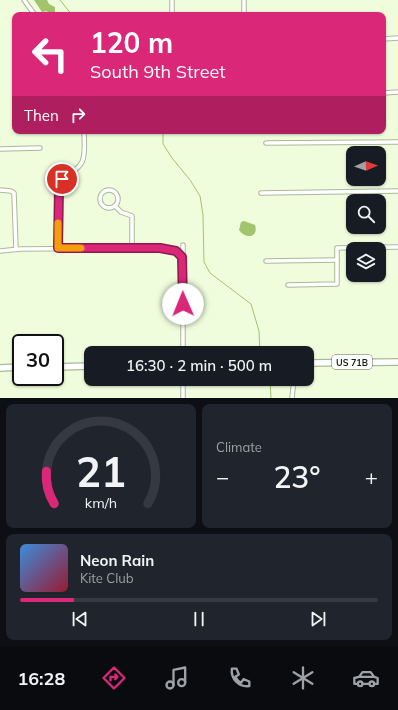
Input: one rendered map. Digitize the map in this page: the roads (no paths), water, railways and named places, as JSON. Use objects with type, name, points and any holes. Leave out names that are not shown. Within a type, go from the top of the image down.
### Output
[{"type":"main road","name":"US 71B","points":[[314,363],[398,362]]},
{"type":"main road","points":[[64,367],[84,366]]},
{"type":"main road","points":[[0,368],[12,367]]},
{"type":"street","points":[[24,0],[33,12]]},
{"type":"street","points":[[172,0],[172,12]]},
{"type":"street","points":[[244,0],[244,12]]},
{"type":"street","points":[[386,39],[398,38]]},
{"type":"street","points":[[386,93],[398,92]]},
{"type":"street","points":[[58,248],[59,187],[62,179],[77,169],[82,163],[84,157],[84,134]]},
{"type":"street","points":[[266,143],[398,142]]},
{"type":"street","points":[[0,149],[40,148]]},
{"type":"street","points":[[0,190],[13,192],[15,197],[16,249]]},
{"type":"street","points":[[108,190],[115,192],[118,198],[115,206],[108,208],[102,205],[100,198],[103,192],[108,190]]},
{"type":"street","points":[[262,193],[398,191]]},
{"type":"street","points":[[115,206],[120,212],[132,216],[132,248]]},
{"type":"street","points":[[183,245],[183,346]]},
{"type":"street","points":[[288,285],[337,284],[337,248],[398,247]]},
{"type":"street","points":[[0,251],[58,248],[160,248],[176,251],[182,257]]},
{"type":"street","points":[[266,261],[337,260]]},
{"type":"street","points":[[183,386],[183,398]]},
{"type":"street","points":[[292,398],[293,386]]},
{"type":"waterway","points":[[60,0],[70,12]]},
{"type":"waterway","points":[[163,134],[163,144],[200,196],[203,215],[204,262],[210,273],[251,304],[259,331],[260,346]]},
{"type":"waterway","points":[[270,386],[271,398]]}]
